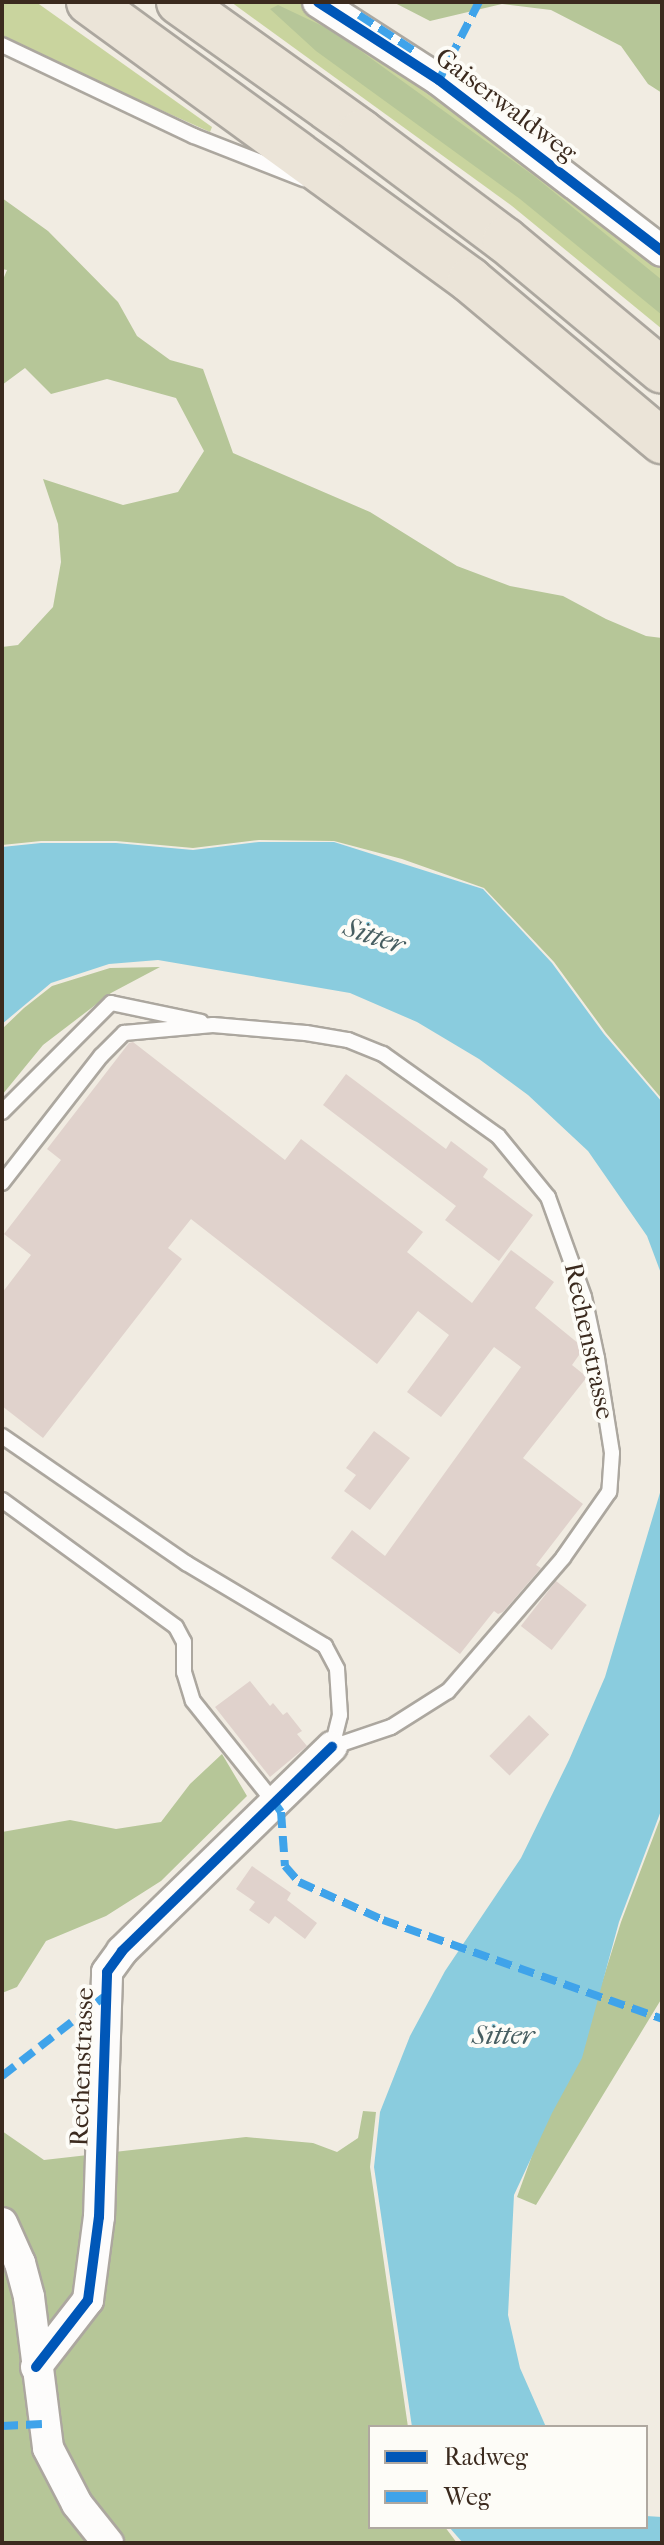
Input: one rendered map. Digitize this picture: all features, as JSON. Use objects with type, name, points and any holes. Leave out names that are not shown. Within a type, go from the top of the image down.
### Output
[{"type":"highway","points":[[89,2],[365,201],[492,298],[662,441]]},
{"type":"highway","points":[[179,2],[505,240],[662,371]]},
{"type":"street","name":"Gaiserwaldweg","points":[[318,2],[439,80],[662,251]]},
{"type":"street","name":"Rechenstrasse","points":[[36,2367],[88,2300],[99,2217],[107,1972],[122,1951],[332,1747]]},
{"type":"street","points":[[2,2223],[20,2263],[29,2297],[48,2448],[77,2504],[108,2543]]},
{"type":"lane","points":[[2,45],[194,136],[258,163],[365,201]]},
{"type":"lane","points":[[2,1112],[111,1003],[213,1025]]},
{"type":"lane","name":"Rechenstrasse","points":[[2,1183],[101,1056],[124,1033],[213,1025],[348,1040],[383,1054],[498,1136],[548,1197],[584,1297],[612,1453],[609,1492],[563,1558],[448,1691],[391,1727],[332,1747]]},
{"type":"lane","points":[[2,1436],[186,1563],[325,1646],[337,1669],[340,1715],[332,1747]]},
{"type":"lane","points":[[2,1500],[176,1627],[184,1642],[184,1672],[193,1701],[274,1802]]},
{"type":"green space","points":[[2,2],[36,2],[212,127],[210,132],[2,39]]},
{"type":"green space","points":[[231,2],[300,2],[333,18],[662,260],[662,329],[512,206]]},
{"type":"green space","points":[[393,2],[662,2],[662,93],[648,84],[621,46],[551,10],[502,4],[430,21]]},
{"type":"green space","points":[[278,5],[333,31],[534,176],[662,280],[662,315],[520,199],[316,51],[270,9]]},
{"type":"green space","points":[[2,198],[48,231],[118,302],[137,336],[170,360],[203,369],[233,453],[370,512],[457,566],[510,586],[563,596],[646,636],[662,638],[662,1099],[606,1033],[554,962],[484,888],[402,859],[334,841],[259,840],[193,848],[116,841],[41,841],[2,845],[2,647],[18,645],[53,607],[61,562],[58,524],[43,479],[123,505],[178,492],[204,451],[176,398],[107,379],[51,394],[25,368],[2,385],[2,282],[7,270],[2,269]]},
{"type":"green space","points":[[160,967],[111,993],[43,1045],[2,1095],[2,1029],[24,1008],[52,986],[110,968]]},
{"type":"green space","points":[[222,1754],[247,1796],[161,1881],[106,1916],[46,1941],[17,1987],[2,1993],[2,1832],[70,1820],[116,1829],[161,1822],[190,1784]]},
{"type":"green space","points":[[662,1814],[662,1998],[536,2205],[517,2197],[547,2114],[588,2027],[621,1922]]},
{"type":"green space","points":[[363,2111],[376,2112],[370,2167],[408,2425],[368,2425],[368,2529],[446,2529],[457,2543],[2,2543],[2,2131],[44,2160],[246,2137],[313,2143],[337,2152],[358,2138]]},
{"type":"water","name":"Sitter","points":[[259,842],[334,842],[483,889],[552,963],[604,1034],[662,1102],[662,1276],[647,1236],[588,1151],[528,1095],[479,1059],[417,1022],[350,993],[158,960],[109,964],[51,983],[2,1024],[2,847],[41,843],[116,843],[193,850]]},
{"type":"water","name":"Sitter","points":[[662,1486],[662,1808],[619,1922],[582,2058],[552,2113],[514,2195],[508,2315],[520,2368],[545,2425],[412,2425],[374,2167],[380,2112],[410,2036],[445,1971],[521,1858],[605,1677]]},
{"type":"water","points":[[648,2516],[662,2517],[662,2543],[463,2543],[451,2529],[648,2529]]},
{"type":"building","points":[[133,1042],[285,1160],[301,1139],[423,1232],[407,1252],[472,1303],[511,1250],[554,1282],[535,1308],[584,1348],[572,1365],[587,1377],[523,1458],[583,1504],[536,1565],[541,1568],[503,1612],[498,1614],[494,1611],[460,1654],[331,1558],[352,1530],[385,1556],[521,1367],[494,1347],[441,1417],[407,1392],[449,1335],[418,1311],[377,1364],[191,1219],[168,1248],[182,1259],[43,1438],[2,1406],[2,1293],[31,1255],[4,1234],[61,1160],[47,1149],[129,1043]]},
{"type":"building","points":[[346,1074],[446,1149],[451,1141],[488,1169],[483,1177],[533,1215],[499,1261],[445,1220],[456,1206],[323,1105]]},
{"type":"building","points":[[374,1431],[410,1458],[370,1510],[344,1491],[356,1475],[346,1468]]},
{"type":"building","points":[[556,1581],[587,1605],[552,1650],[521,1626]]},
{"type":"building","points":[[250,1681],[270,1706],[273,1703],[283,1715],[287,1712],[302,1731],[297,1734],[307,1746],[270,1777],[215,1707]]},
{"type":"building","points":[[529,1715],[549,1734],[510,1775],[489,1756]]},
{"type":"building","points":[[252,1866],[291,1893],[287,1900],[317,1923],[305,1939],[275,1916],[269,1924],[249,1910],[255,1902],[236,1889]]},
{"type":"marked path","points":[[439,80],[479,2]]},
{"type":"marked path","points":[[359,15],[416,52]]},
{"type":"marked path","points":[[274,1802],[281,1812],[285,1866],[299,1882],[383,1920],[662,2019]]},
{"type":"marked path","points":[[2,2076],[104,1997]]},
{"type":"marked path","points":[[2,2426],[42,2424]]},
{"type":"cycle path","points":[[318,2],[439,80],[662,251]]},
{"type":"cycle path","points":[[36,2367],[88,2300],[99,2217],[107,1972],[122,1951],[332,1747]]}]
